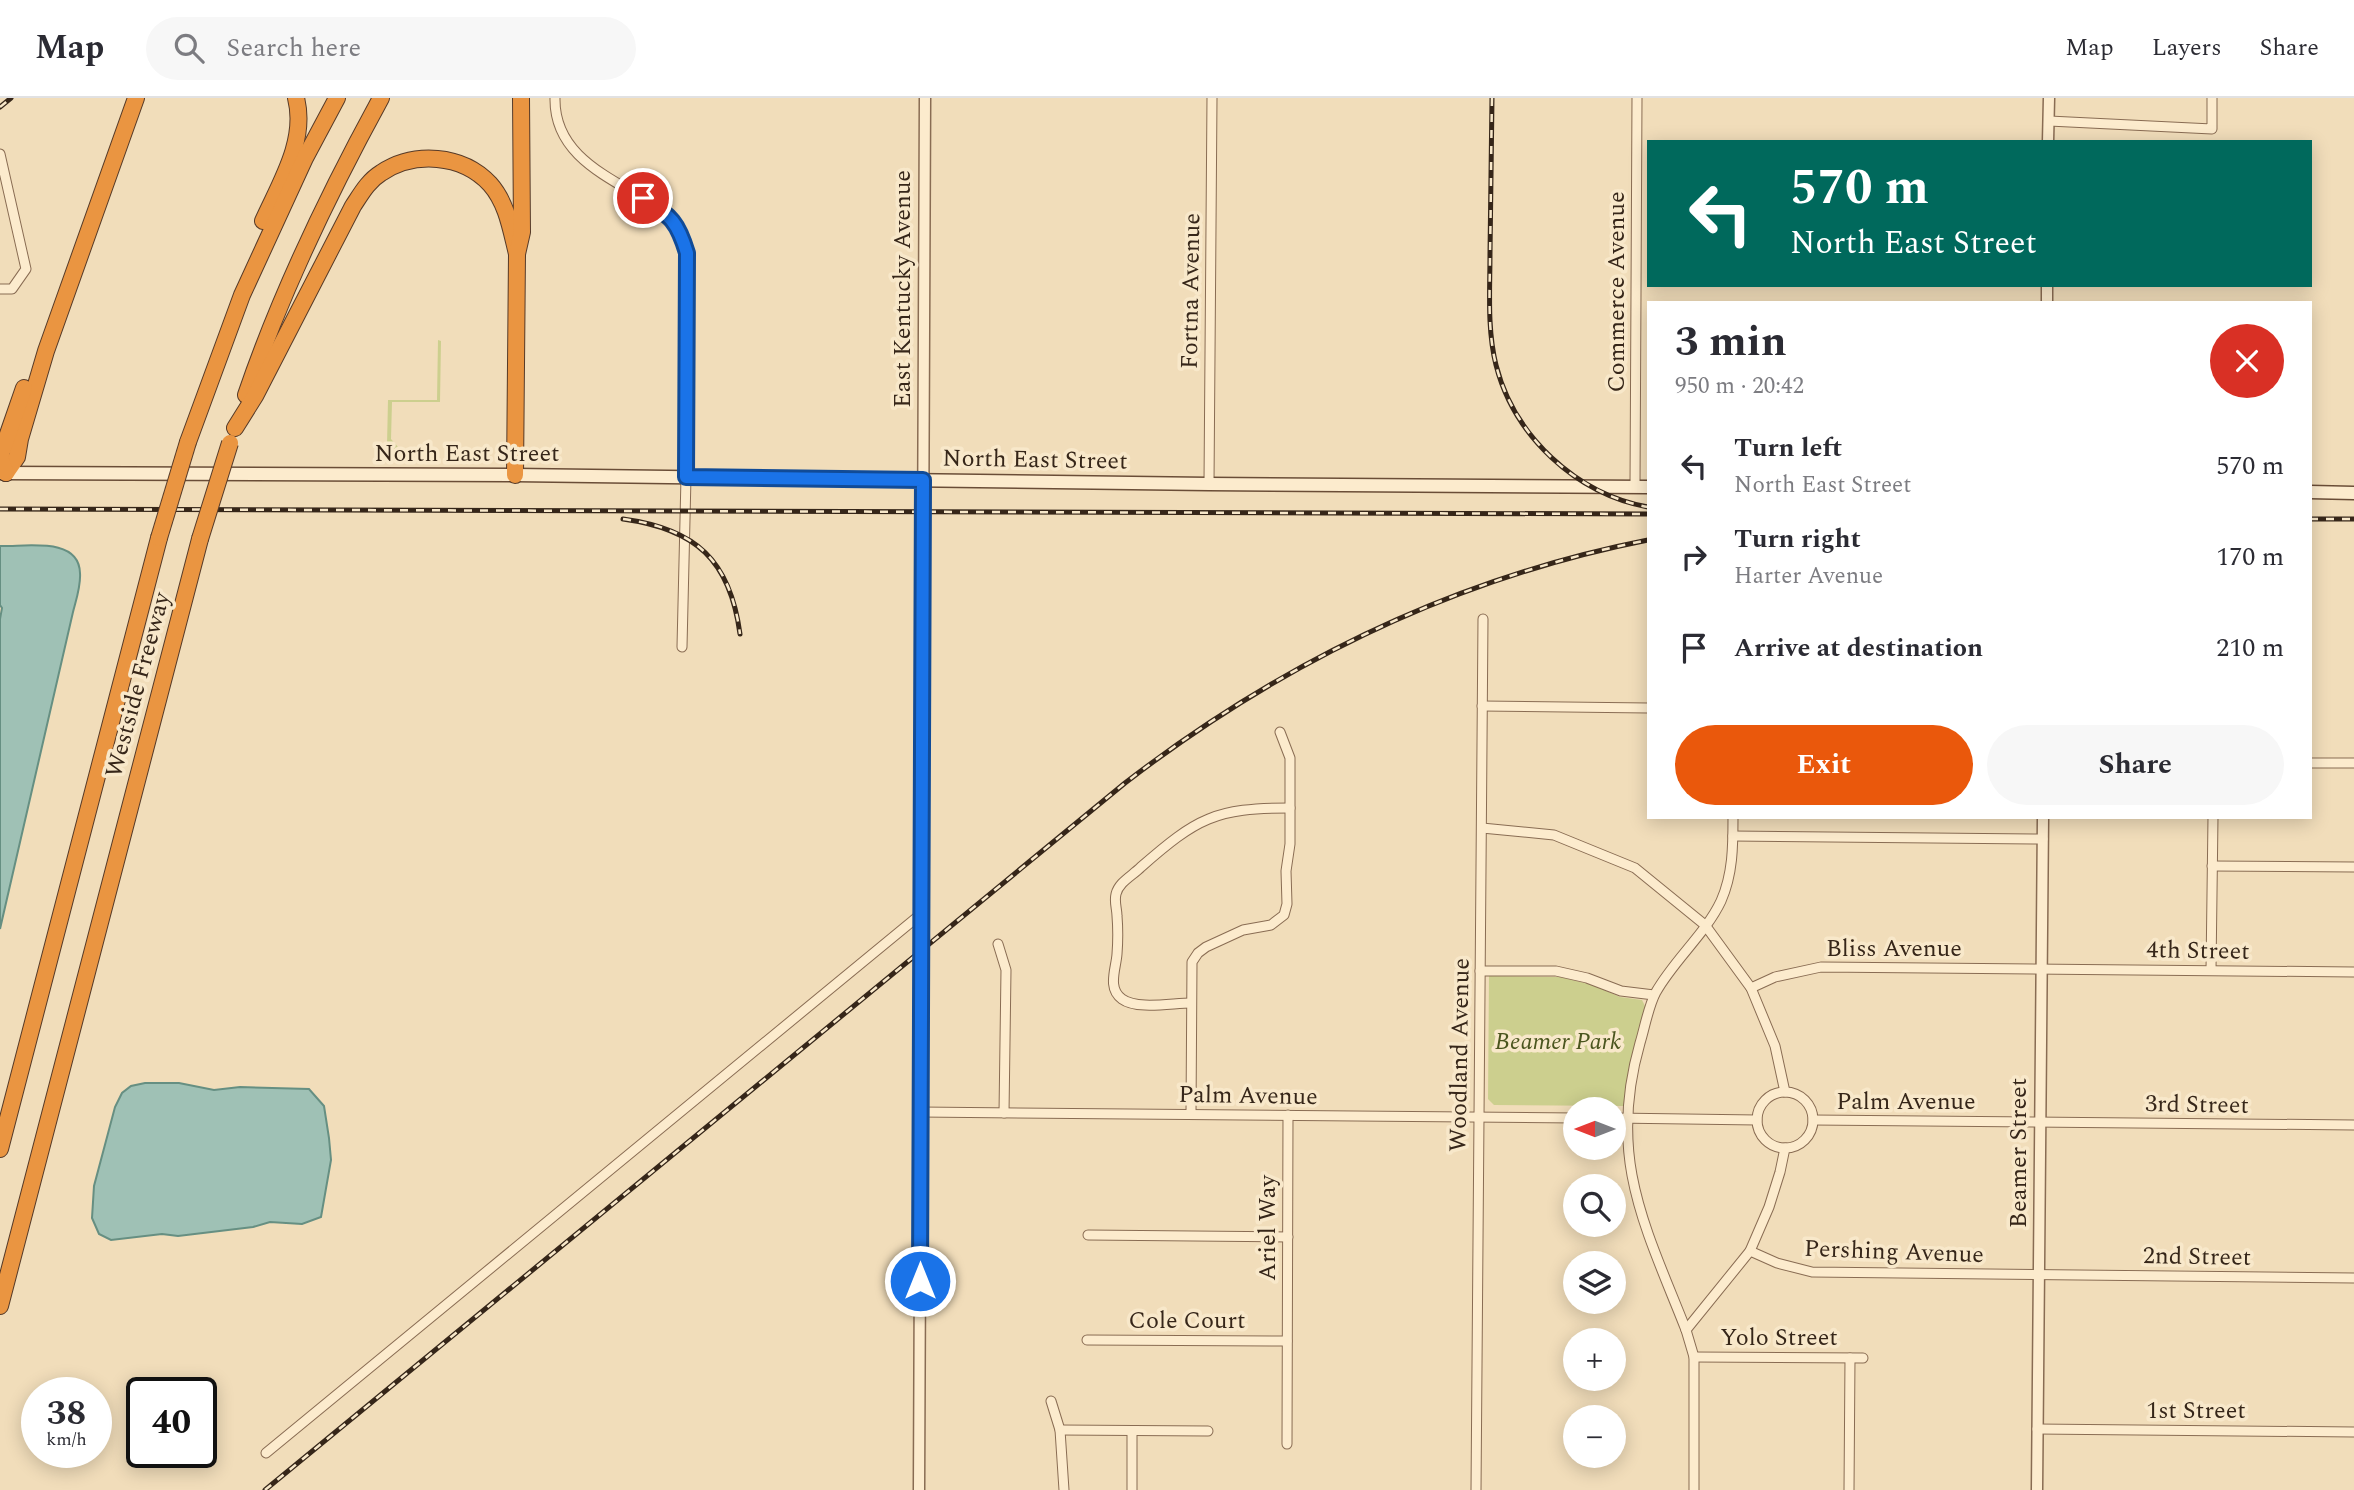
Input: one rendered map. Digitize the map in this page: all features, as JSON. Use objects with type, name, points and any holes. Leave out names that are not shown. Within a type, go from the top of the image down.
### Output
[{"type":"highway","points":[[3,473],[0,457],[125,98]]},
{"type":"highway","points":[[3,473],[17,457],[46,351],[136,98]]},
{"type":"highway","points":[[242,295],[263,222],[292,157],[298,136],[296,98]]},
{"type":"highway","name":"Westside Freeway","points":[[0,1149],[159,538],[188,442],[242,295],[305,158],[337,98]]},
{"type":"highway","name":"Westside Freeway","points":[[0,1306],[200,539],[260,355],[304,252],[381,98]]},
{"type":"highway","points":[[515,475],[517,254],[522,232],[521,98]]},
{"type":"highway","points":[[233,436],[353,206],[365,187],[380,174],[395,165],[424,158],[465,166],[489,184],[500,198],[508,217],[517,254]]},
{"type":"main road","name":"North East Street","points":[[3,473],[1647,486]]},
{"type":"main road","points":[[2312,492],[2354,493]]},
{"type":"street","points":[[555,98],[555,114],[568,145],[587,162],[661,210],[679,227],[687,253],[682,647]]},
{"type":"street","name":"East Kentucky Avenue","points":[[919,1490],[925,98]]},
{"type":"street","name":"Fortna Avenue","points":[[1209,484],[1212,98]]},
{"type":"street","name":"Commerce Avenue","points":[[1634,486],[1637,98]]},
{"type":"street","points":[[2048,140],[2049,98]]},
{"type":"street","points":[[2049,121],[2212,129],[2212,98]]},
{"type":"street","points":[[0,154],[26,269],[12,289],[0,289]]},
{"type":"street","name":"Woodland Avenue","points":[[1476,1490],[1483,620]]},
{"type":"street","points":[[1482,706],[1647,708]]},
{"type":"street","points":[[1191,1114],[1192,962],[1206,947],[1242,930],[1271,925],[1284,915],[1287,904],[1290,758],[1280,732]]},
{"type":"street","points":[[2312,763],[2354,763]]},
{"type":"street","points":[[1191,1003],[1138,1005],[1119,996],[1113,975],[1117,955],[1116,893],[1122,882],[1195,824],[1233,811],[1290,808]]},
{"type":"street","points":[[1694,1490],[1694,1357],[1638,1208],[1627,1151],[1627,1118],[1636,1056],[1654,995],[1675,962],[1721,902],[1732,861],[1733,819]]},
{"type":"street","name":"Beamer Street","points":[[2037,1490],[2043,819]]},
{"type":"street","points":[[2211,970],[2213,819]]},
{"type":"street","points":[[1482,828],[1554,835],[1635,868],[1705,925],[1751,988],[1775,1046],[1785,1092],[1766,1100],[1758,1112],[1757,1120],[1765,1139],[1785,1148],[1780,1172],[1750,1251],[1686,1330]]},
{"type":"street","points":[[1733,836],[2043,839]]},
{"type":"street","points":[[2212,866],[2354,867]]},
{"type":"street","points":[[266,1453],[920,914]]},
{"type":"street","points":[[998,944],[1006,970],[1004,1113]]},
{"type":"street","name":"Bliss Avenue","points":[[1751,988],[1775,977],[1821,967],[2042,969]]},
{"type":"street","name":"4th Street","points":[[2042,969],[2354,972]]},
{"type":"street","points":[[1480,971],[1556,971],[1587,978],[1621,992],[1654,995]]},
{"type":"street","name":"Palm Avenue","points":[[1785,1092],[1805,1100],[1813,1120],[1812,1128],[1804,1140],[1785,1148]]},
{"type":"street","name":"Palm Avenue","points":[[920,1112],[1563,1118]]},
{"type":"street","name":"Ariel Way","points":[[1287,1444],[1288,1115]]},
{"type":"street","points":[[1627,1118],[1757,1120]]},
{"type":"street","name":"Palm Avenue","points":[[1813,1120],[2040,1123]]},
{"type":"street","name":"3rd Street","points":[[2040,1123],[2354,1125]]},
{"type":"street","points":[[1087,1236],[1288,1237]]},
{"type":"street","name":"Pershing Avenue","points":[[1750,1251],[1786,1266],[1812,1272],[2039,1275]]},
{"type":"street","name":"2nd Street","points":[[2039,1275],[2354,1278]]},
{"type":"street","name":"Cole Court","points":[[1087,1339],[1287,1341]]},
{"type":"street","name":"Yolo Street","points":[[1694,1357],[1863,1358]]},
{"type":"street","points":[[1849,1490],[1850,1358]]},
{"type":"street","points":[[1051,1401],[1060,1430],[1064,1490]]},
{"type":"street","name":"1st Street","points":[[2037,1429],[2354,1432]]},
{"type":"street","points":[[1060,1430],[1208,1431]]},
{"type":"street","points":[[1132,1431],[1132,1490]]},
{"type":"green space","points":[[438,340],[441,341],[440,402],[392,402],[391,439],[405,455],[393,455],[387,445],[388,400],[437,400]]},
{"type":"green space","name":"Beamer Park","points":[[1489,976],[1560,977],[1593,985],[1620,997],[1642,1000],[1646,1008],[1626,1101],[1626,1097],[1563,1097],[1563,1106],[1494,1105],[1488,1099]]},
{"type":"water","points":[[36,545],[61,548],[71,553],[77,561],[80,578],[0,929],[2,608],[0,546]]},
{"type":"water","points":[[145,1083],[179,1083],[214,1090],[240,1087],[309,1089],[324,1106],[329,1138],[331,1160],[321,1217],[302,1224],[270,1222],[253,1227],[178,1236],[162,1234],[111,1240],[99,1234],[92,1218],[94,1186],[115,1107],[122,1093],[131,1086]]},
{"type":"railway","points":[[0,107],[11,98]]},
{"type":"railway","points":[[1492,98],[1490,323],[1496,365],[1505,391],[1533,438],[1552,458],[1596,489],[1647,507]]},
{"type":"railway","points":[[0,509],[1647,514]]},
{"type":"railway","points":[[623,519],[671,531],[705,552],[728,586],[740,634]]},
{"type":"railway","points":[[2312,519],[2354,519]]},
{"type":"railway","points":[[265,1490],[1125,783],[1184,740],[1308,663],[1439,602],[1507,577],[1577,556],[1647,540]]},
{"type":"route","points":[[643,198],[679,227],[687,253],[686,477],[923,480],[920,1281]]}]
